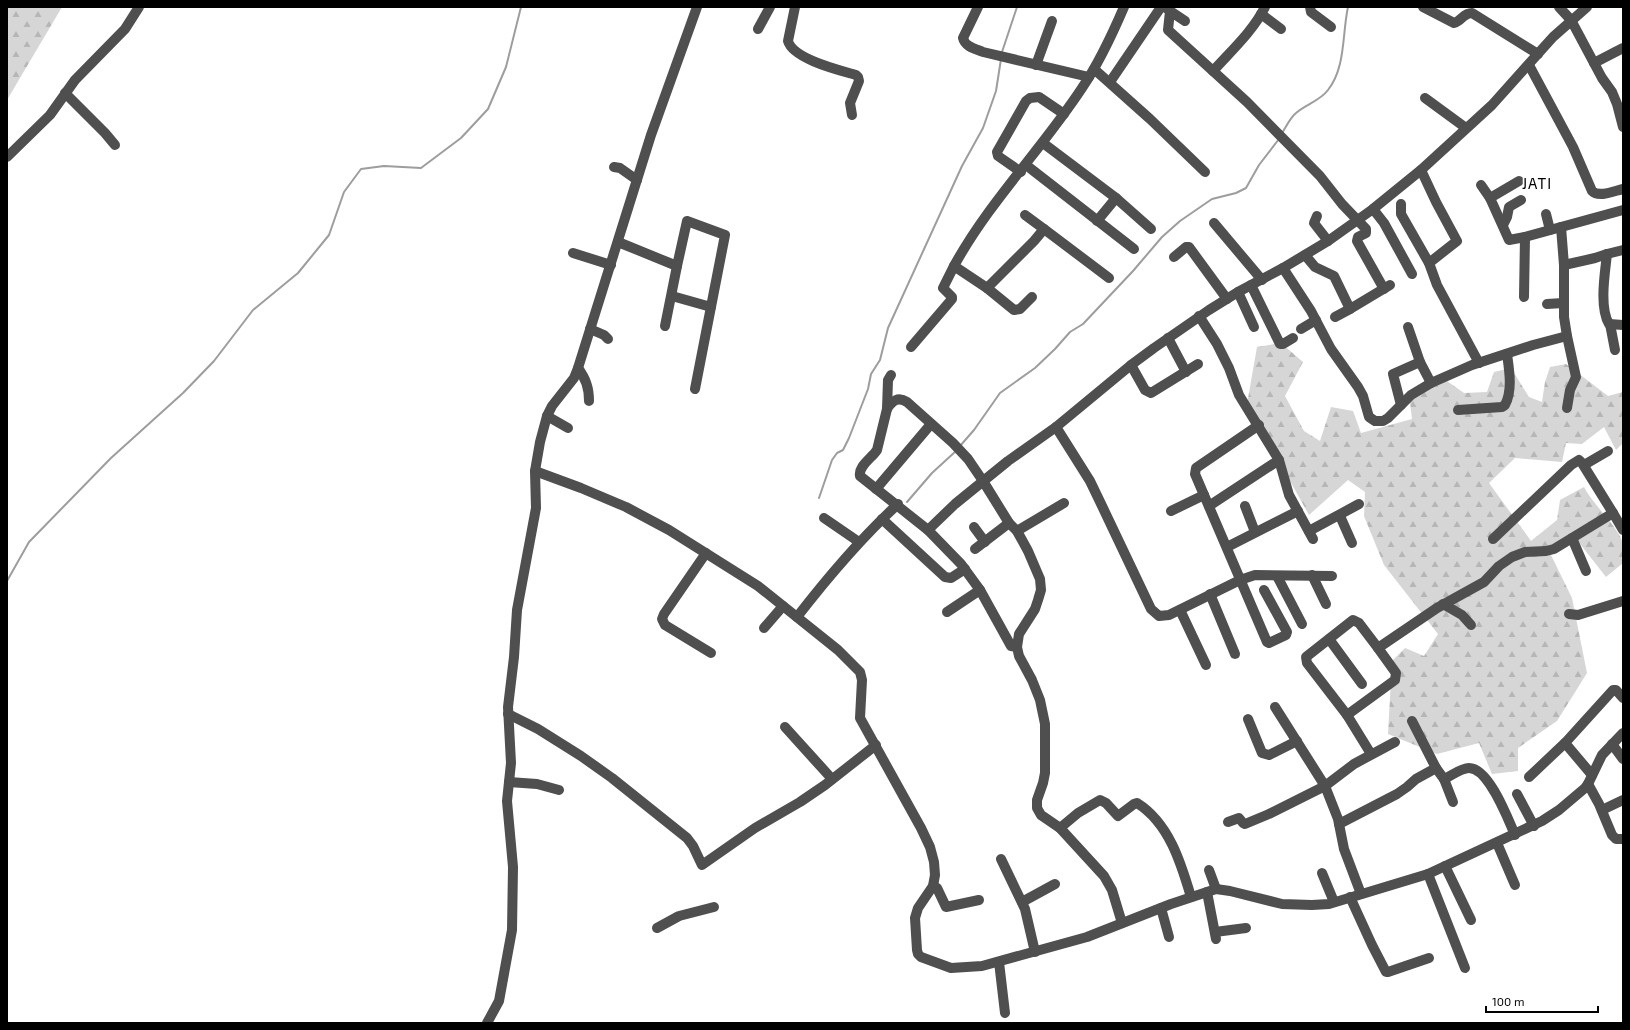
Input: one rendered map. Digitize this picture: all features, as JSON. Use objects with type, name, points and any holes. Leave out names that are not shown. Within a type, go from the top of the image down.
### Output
[{"type":"street","points":[[7,158],[50,115],[65,93],[86,68],[125,29],[135,16],[138,7]]},
{"type":"street","points":[[486,1023],[499,1001],[512,930],[513,867],[507,800],[511,763],[508,714],[517,610],[536,508],[536,471],[540,442],[552,406],[574,378],[578,368],[651,135],[697,7]]},
{"type":"street","points":[[758,29],[770,7]]},
{"type":"street","points":[[795,7],[788,41],[794,51],[805,57],[858,77],[859,81],[850,103],[852,115]]},
{"type":"street","points":[[978,7],[963,38],[966,44],[983,52],[1036,65],[1092,73],[1110,82],[1205,172]]},
{"type":"street","points":[[911,347],[952,299],[952,297],[943,288],[954,266],[976,229],[1043,143],[1092,73],[1112,35],[1124,7]]},
{"type":"street","points":[[1310,7],[1311,12],[1331,27]]},
{"type":"street","points":[[1423,7],[1454,23],[1470,10],[1538,54]]},
{"type":"street","points":[[1559,7],[1571,20],[1594,63],[1612,92],[1623,127]]},
{"type":"street","points":[[928,530],[954,504],[1008,461],[1056,427],[1131,365],[1168,338],[1227,298],[1262,280],[1328,241],[1373,209],[1421,170],[1492,105],[1538,54],[1571,20],[1587,7]]},
{"type":"street","points":[[1110,82],[1165,8]]},
{"type":"street","points":[[1165,8],[1185,21]]},
{"type":"street","points":[[1165,8],[1168,30],[1247,102],[1320,176],[1342,204],[1367,230],[1366,233],[1358,237],[1357,241],[1387,287],[1335,317]]},
{"type":"street","points":[[1213,71],[1239,42],[1263,11],[1281,29]]},
{"type":"street","points":[[1036,65],[1052,21]]},
{"type":"street","points":[[1594,63],[1623,48]]},
{"type":"street","points":[[1529,65],[1573,147],[1592,191],[1600,194],[1623,189]]},
{"type":"street","points":[[65,93],[95,122],[115,145]]},
{"type":"street","points":[[1064,114],[1039,97],[1030,98],[1026,101],[997,152],[998,156],[1023,168],[1134,249]]},
{"type":"street","points":[[1424,98],[1466,128]]},
{"type":"street","points":[[1043,143],[1116,198],[1151,229]]},
{"type":"street","points":[[614,168],[620,168],[638,180]]},
{"type":"street","points":[[1421,170],[1457,241],[1429,263]]},
{"type":"street","points":[[1490,198],[1520,181]]},
{"type":"street","points":[[1481,185],[1490,198],[1503,225],[1508,240],[1525,237],[1623,210]]},
{"type":"street","points":[[1097,221],[1116,198]]},
{"type":"street","points":[[1503,225],[1507,217],[1509,207],[1521,200]]},
{"type":"street","points":[[1401,204],[1401,214],[1429,263],[1438,285],[1479,363]]},
{"type":"street","points":[[1373,209],[1384,223],[1412,274]]},
{"type":"street","points":[[1546,214],[1550,230]]},
{"type":"street","points":[[1025,215],[1109,278]]},
{"type":"street","points":[[1318,216],[1313,222],[1328,241]]},
{"type":"street","points":[[665,326],[687,221],[724,236],[695,389]]},
{"type":"street","points":[[1214,223],[1262,280]]},
{"type":"street","points":[[1562,227],[1564,265],[1563,303],[1567,336],[1576,373],[1566,408]]},
{"type":"street","points":[[987,288],[1044,229]]},
{"type":"street","points":[[1524,297],[1525,237]]},
{"type":"street","points":[[618,242],[677,266]]},
{"type":"street","points":[[1174,258],[1186,247],[1189,247],[1227,298]]},
{"type":"street","points":[[1564,265],[1623,250]]},
{"type":"street","points":[[573,253],[610,265]]},
{"type":"street","points":[[1607,254],[1604,305],[1607,321],[1610,324],[1615,350]]},
{"type":"street","points":[[1305,255],[1315,267],[1334,276],[1350,309]]},
{"type":"street","points":[[954,266],[987,288],[1014,310],[1020,309],[1032,297]]},
{"type":"street","points":[[1283,268],[1301,294],[1331,349],[1358,387],[1369,417],[1372,420],[1383,421],[1388,418],[1411,395],[1431,383],[1479,363],[1567,336]]},
{"type":"street","points":[[1251,286],[1280,344],[1294,338]]},
{"type":"street","points":[[1238,292],[1254,327]]},
{"type":"street","points":[[672,296],[711,307]]},
{"type":"street","points":[[1547,304],[1563,303]]},
{"type":"street","points":[[1199,316],[1217,344],[1229,368],[1239,395],[1259,425],[1279,460],[1286,486],[1311,535],[1359,504]]},
{"type":"street","points":[[1301,329],[1316,320]]},
{"type":"street","points":[[1610,324],[1623,325]]},
{"type":"street","points":[[1408,327],[1420,362],[1431,383]]},
{"type":"street","points":[[590,329],[604,335],[608,339]]},
{"type":"street","points":[[1168,338],[1186,372]]},
{"type":"street","points":[[1458,410],[1502,407],[1505,405],[1509,388],[1507,354]]},
{"type":"street","points":[[1401,405],[1393,374],[1420,362]]},
{"type":"street","points":[[1131,365],[1145,390],[1149,393],[1154,393],[1198,364]]},
{"type":"street","points":[[578,368],[585,377],[589,390],[589,401]]},
{"type":"street","points":[[891,375],[888,380],[886,409],[877,450],[859,472],[862,478],[898,504],[928,530],[965,569],[980,590],[1011,646],[1017,647]]},
{"type":"street","points":[[886,409],[890,403],[895,400],[902,399],[961,451],[983,481],[1009,523],[1017,531],[1028,551],[1040,579],[1041,590],[1035,609],[1019,634],[1017,647],[1019,656],[1032,680],[1040,700],[1045,724],[1045,773],[1037,800],[1037,808],[1041,815],[1060,828],[1107,880],[1112,890],[1122,923]]},
{"type":"street","points":[[548,416],[568,428]]},
{"type":"street","points":[[876,489],[931,424]]},
{"type":"street","points":[[1259,425],[1196,468],[1195,474],[1267,642],[1269,643],[1286,635],[1287,632],[1264,590]]},
{"type":"street","points":[[1056,427],[1090,482],[1151,609],[1159,616],[1165,616],[1180,610],[1240,580],[1256,575],[1332,576]]},
{"type":"street","points":[[1584,465],[1608,450]]},
{"type":"street","points":[[1209,506],[1279,460]]},
{"type":"street","points":[[1493,538],[1571,465],[1579,460],[1584,465],[1618,516],[1623,530]]},
{"type":"street","points":[[536,471],[626,507],[652,520],[706,553],[758,586],[838,650],[861,674],[860,718],[930,847],[935,868],[933,886],[916,913],[918,954],[954,969],[977,967],[999,962],[1087,937],[1212,890],[1230,891],[1282,904],[1319,905],[1334,902],[1428,874],[1534,826],[1559,810],[1579,794],[1590,779],[1602,755],[1623,733]]},
{"type":"street","points":[[1171,511],[1204,495]]},
{"type":"street","points":[[1017,531],[1064,503]]},
{"type":"street","points":[[797,617],[828,577],[859,542],[898,504]]},
{"type":"street","points":[[1244,506],[1255,532]]},
{"type":"street","points":[[1227,547],[1298,511]]},
{"type":"street","points":[[1340,516],[1352,544]]},
{"type":"street","points":[[1378,648],[1443,604],[1484,582],[1499,566],[1512,557],[1525,552],[1546,552],[1554,549],[1572,538],[1618,516]]},
{"type":"street","points":[[824,518],[859,542]]},
{"type":"street","points":[[882,518],[945,577],[951,578],[965,569]]},
{"type":"street","points":[[975,549],[1009,523]]},
{"type":"street","points":[[974,527],[985,542]]},
{"type":"street","points":[[1572,538],[1586,571]]},
{"type":"street","points":[[706,553],[664,614],[662,620],[665,625],[711,653]]},
{"type":"street","points":[[1312,575],[1326,604]]},
{"type":"street","points":[[1277,576],[1302,624]]},
{"type":"street","points":[[947,612],[980,590]]},
{"type":"street","points":[[1210,594],[1235,654]]},
{"type":"street","points":[[1569,614],[1578,614],[1623,601]]},
{"type":"street","points":[[1443,604],[1462,615],[1471,625]]},
{"type":"street","points":[[764,628],[783,606]]},
{"type":"street","points":[[1180,610],[1206,665]]},
{"type":"street","points":[[1347,715],[1394,680],[1396,673],[1360,623],[1355,620],[1307,656],[1306,659],[1347,715],[1371,754]]},
{"type":"street","points":[[1329,639],[1362,684]]},
{"type":"street","points":[[1529,777],[1565,743],[1613,690],[1616,690],[1623,698]]},
{"type":"street","points":[[1275,707],[1325,786],[1339,824],[1344,849],[1361,894]]},
{"type":"street","points":[[508,714],[548,735],[612,778],[687,838],[702,864],[755,828],[800,802],[876,745]]},
{"type":"street","points":[[1248,719],[1262,753],[1264,754],[1269,755],[1297,741]]},
{"type":"street","points":[[1412,721],[1436,768],[1444,779],[1453,802]]},
{"type":"street","points":[[785,727],[832,779]]},
{"type":"street","points":[[1228,822],[1239,818],[1244,824],[1258,819],[1325,786],[1354,764],[1395,742]]},
{"type":"street","points":[[1565,743],[1590,779],[1614,837],[1618,840],[1623,839]]},
{"type":"street","points":[[1612,744],[1623,758]]},
{"type":"street","points":[[1339,824],[1397,794],[1407,788],[1416,779],[1436,768]]},
{"type":"street","points":[[1444,779],[1466,768],[1477,771],[1487,780],[1495,793],[1515,835]]},
{"type":"street","points":[[509,782],[537,784],[559,790]]},
{"type":"street","points":[[1517,794],[1534,826]]},
{"type":"street","points":[[1060,828],[1078,813],[1100,800],[1106,803],[1118,816],[1137,803],[1155,818],[1168,836],[1191,897]]},
{"type":"street","points":[[1602,810],[1623,800]]},
{"type":"street","points":[[1497,843],[1515,885]]},
{"type":"street","points":[[1001,859],[1027,915],[1035,952]]},
{"type":"street","points":[[1446,866],[1471,920]]},
{"type":"street","points":[[1209,870],[1215,936],[1246,928]]},
{"type":"street","points":[[1322,873],[1334,902]]},
{"type":"street","points":[[1428,874],[1465,968]]},
{"type":"street","points":[[1022,902],[1055,884]]},
{"type":"street","points":[[933,886],[937,888],[946,907],[979,900]]},
{"type":"street","points":[[1350,897],[1386,972],[1429,958]]},
{"type":"street","points":[[657,928],[679,916],[714,907]]},
{"type":"street","points":[[1161,908],[1169,937]]},
{"type":"street","points":[[999,962],[1005,1013]]},
{"type":"green space","points":[[7,7],[62,7],[7,100]]},
{"type":"green space","points":[[1281,343],[1303,362],[1285,396],[1304,431],[1320,441],[1331,407],[1353,411],[1361,433],[1412,419],[1409,395],[1447,381],[1464,393],[1487,392],[1494,372],[1511,368],[1529,397],[1542,402],[1545,382],[1550,367],[1566,364],[1608,396],[1623,392],[1623,443],[1616,450],[1604,427],[1582,444],[1566,443],[1562,462],[1515,458],[1489,483],[1531,541],[1557,520],[1560,500],[1584,487],[1621,537],[1623,544],[1623,563],[1606,577],[1577,540],[1551,555],[1572,598],[1587,673],[1557,721],[1518,748],[1518,771],[1492,774],[1479,743],[1437,754],[1388,734],[1392,661],[1405,648],[1424,656],[1438,634],[1384,565],[1364,516],[1365,492],[1348,480],[1309,515],[1247,404],[1257,347]]},
{"type":"waterway","points":[[7,581],[29,542],[111,458],[183,393],[214,361],[253,310],[298,273],[329,235],[344,192],[361,169],[384,166],[421,168],[461,138],[488,109],[506,67],[521,7]]},
{"type":"waterway","points":[[1002,52],[1017,7]]},
{"type":"waterway","points":[[1282,133],[1294,115],[1325,94],[1334,81],[1341,61],[1348,7]]},
{"type":"waterway","points":[[819,498],[832,460],[837,453],[843,450],[849,438],[868,389],[871,374],[880,360],[888,328],[962,166],[983,128],[996,91],[1001,59]]},
{"type":"waterway","points":[[960,446],[974,430],[1000,393],[1035,368],[1070,332],[1083,324],[1133,271],[1162,237],[1180,221],[1212,199],[1236,193],[1246,188],[1259,165],[1279,139]]},
{"type":"waterway","points":[[907,502],[932,473],[956,451]]},
{"type":"district","name":"JATI","points":[[1537,184]]}]
